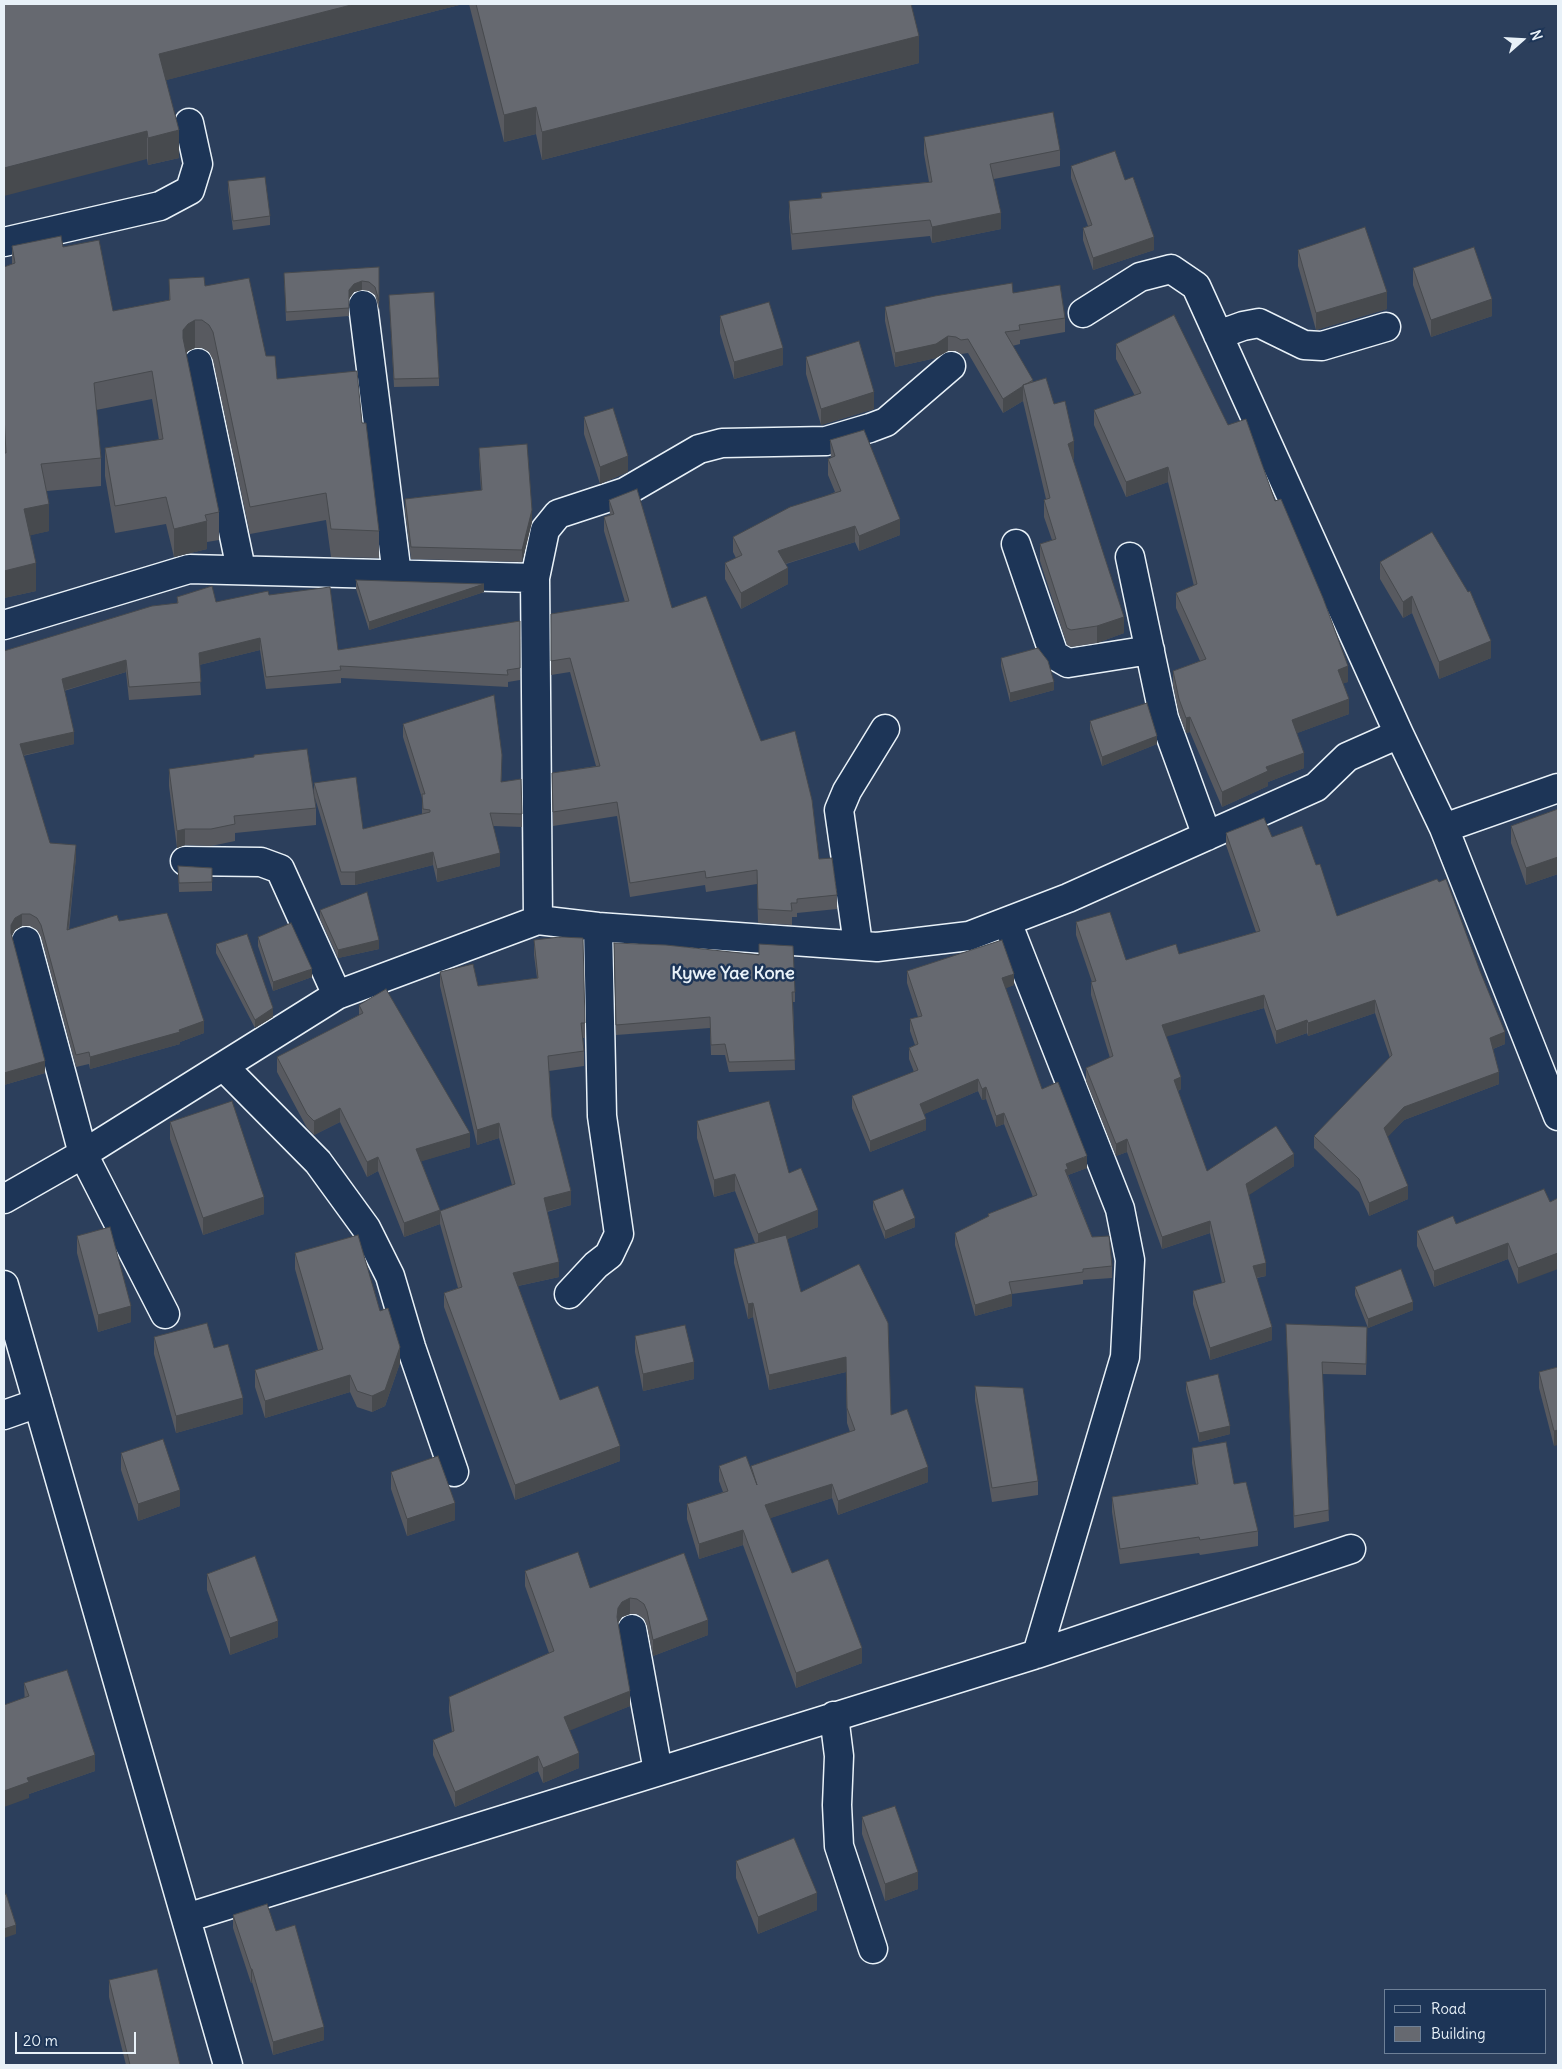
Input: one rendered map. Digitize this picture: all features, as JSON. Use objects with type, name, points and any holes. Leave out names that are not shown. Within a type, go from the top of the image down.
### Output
[{"type":"street","points":[[4,242],[160,206],[190,190],[198,164],[189,123]]},
{"type":"street","points":[[1083,313],[1140,277],[1171,268],[1196,286],[1399,734],[1444,828],[1558,1116]]},
{"type":"street","points":[[363,305],[397,575]]},
{"type":"street","points":[[1218,335],[1243,326],[1259,324],[1304,345],[1322,346],[1386,327]]},
{"type":"street","points":[[198,363],[241,570]]},
{"type":"street","points":[[538,920],[535,578],[545,530],[558,514],[625,492],[699,449],[722,443],[826,442],[886,422],[952,366]]},
{"type":"street","points":[[1016,544],[1054,655],[1068,663],[1150,650]]},
{"type":"street","points":[[1130,557],[1164,718],[1207,836]]},
{"type":"street","points":[[4,625],[189,569],[535,578]]},
{"type":"street","points":[[858,944],[839,810],[847,791],[885,729]]},
{"type":"street","points":[[4,1199],[83,1154],[337,995],[538,920],[598,927],[858,944],[877,947],[969,936],[1068,898],[1316,787],[1347,757],[1399,734]]},
{"type":"street","points":[[1444,828],[1558,788]]},
{"type":"street","points":[[185,861],[261,862],[280,869],[337,995]]},
{"type":"street","points":[[1007,922],[1120,1209],[1130,1260],[1125,1357],[1037,1654]]},
{"type":"street","points":[[569,1294],[596,1265],[609,1255],[618,1234],[602,1116],[598,927]]},
{"type":"street","points":[[26,941],[83,1154],[165,1314]]},
{"type":"street","points":[[224,1066],[318,1162],[366,1228],[390,1276],[411,1347],[454,1472]]},
{"type":"street","points":[[4,1285],[228,2065]]},
{"type":"street","points":[[4,1415],[38,1403]]},
{"type":"street","points":[[186,1918],[1037,1654],[1352,1549]]},
{"type":"street","points":[[632,1629],[658,1771]]},
{"type":"street","points":[[834,1716],[839,1756],[837,1805],[840,1846],[874,1949]]},
{"type":"building","points":[[4,4],[355,4],[159,54],[179,130],[148,138],[147,131],[4,168]]},
{"type":"building","points":[[476,4],[911,4],[919,36],[542,132],[536,107],[504,115]]},
{"type":"building","points":[[1053,112],[1060,150],[990,164],[1001,213],[932,227],[930,220],[792,234],[789,201],[822,198],[821,193],[932,182],[924,137]]},
{"type":"building","points":[[1115,151],[1125,180],[1133,177],[1154,237],[1093,258],[1083,228],[1092,225],[1071,166]]},
{"type":"building","points":[[265,177],[270,216],[233,221],[228,181]]},
{"type":"building","points":[[1365,227],[1387,292],[1316,313],[1298,250]]},
{"type":"building","points":[[61,236],[63,247],[99,240],[113,311],[170,300],[169,279],[204,277],[205,286],[249,278],[266,356],[275,356],[277,379],[357,371],[362,423],[366,423],[379,531],[331,529],[326,493],[250,507],[213,332],[209,325],[202,320],[195,320],[183,330],[183,338],[219,512],[205,515],[207,521],[174,529],[166,497],[115,506],[105,448],[163,439],[152,371],[94,383],[101,458],[41,464],[49,504],[24,509],[36,563],[4,571],[4,453],[6,453],[4,415],[4,267],[15,263],[12,246]]},
{"type":"building","points":[[1474,247],[1492,299],[1431,320],[1413,268]]},
{"type":"building","points":[[379,267],[379,301],[375,287],[369,282],[362,281],[354,284],[349,290],[349,308],[286,312],[284,273]]},
{"type":"building","points":[[1012,283],[1013,293],[1060,285],[1065,318],[1019,325],[1020,330],[1005,332],[1033,380],[1003,399],[968,339],[961,340],[948,336],[936,344],[895,353],[885,307],[935,296]]},
{"type":"building","points":[[434,292],[439,378],[394,379],[389,295]]},
{"type":"building","points":[[769,302],[783,348],[734,362],[720,316]]},
{"type":"building","points":[[1174,315],[1228,425],[1246,419],[1275,501],[1281,499],[1323,598],[1348,666],[1338,670],[1349,699],[1292,720],[1304,753],[1266,767],[1268,771],[1222,792],[1190,717],[1186,718],[1179,699],[1173,671],[1206,659],[1176,593],[1197,584],[1168,467],[1126,482],[1094,410],[1141,393],[1116,344]]},
{"type":"building","points":[[859,341],[874,392],[821,409],[806,357]]},
{"type":"building","points":[[1046,378],[1054,404],[1065,401],[1074,441],[1068,444],[1124,617],[1097,626],[1071,630],[1067,628],[1040,544],[1056,539],[1044,500],[1050,498],[1023,385]]},
{"type":"building","points":[[613,408],[628,456],[600,467],[584,417]]},
{"type":"building","points":[[864,430],[900,519],[859,536],[855,526],[778,551],[788,568],[741,593],[725,563],[742,555],[733,537],[790,507],[841,491],[828,459],[835,456],[830,440]]},
{"type":"building","points":[[527,444],[532,510],[522,550],[411,547],[405,499],[482,490],[479,448]]},
{"type":"building","points":[[637,489],[672,608],[706,596],[761,741],[795,731],[812,800],[819,859],[832,858],[837,895],[797,899],[797,903],[791,903],[792,911],[758,909],[757,870],[706,878],[705,871],[630,883],[617,802],[553,812],[552,773],[600,766],[570,658],[551,661],[551,614],[629,601],[604,517],[614,514],[609,500]]},
{"type":"building","points":[[1432,532],[1468,592],[1470,591],[1491,641],[1439,662],[1412,596],[1403,602],[1380,562]]},
{"type":"building","points":[[356,580],[484,584],[369,622]]},
{"type":"building","points":[[212,586],[216,602],[268,591],[269,595],[330,587],[338,650],[520,621],[520,668],[507,670],[508,675],[340,666],[341,670],[266,677],[260,638],[199,653],[201,682],[129,687],[126,660],[62,679],[74,732],[20,744],[50,843],[76,845],[67,930],[117,915],[119,921],[167,913],[204,1021],[179,1030],[180,1032],[90,1057],[89,1052],[76,1055],[41,925],[37,918],[30,914],[22,914],[15,918],[11,925],[11,933],[45,1061],[4,1073],[4,651],[152,606],[178,603],[177,597]]},
{"type":"building","points":[[1038,648],[1048,661],[1054,682],[1010,693],[1001,658]]},
{"type":"building","points":[[494,695],[502,755],[501,782],[521,779],[522,814],[490,813],[500,853],[437,869],[433,852],[355,872],[341,872],[314,783],[356,777],[363,829],[430,812],[430,810],[423,809],[422,794],[425,794],[403,724]]},
{"type":"building","points":[[1147,703],[1157,736],[1102,757],[1090,721]]},
{"type":"building","points":[[307,749],[316,808],[234,816],[235,824],[211,829],[185,829],[177,831],[169,769],[254,757],[254,755]]},
{"type":"building","points":[[1558,809],[1558,857],[1526,868],[1511,826]]},
{"type":"building","points":[[1264,818],[1272,837],[1302,826],[1316,865],[1320,864],[1337,916],[1437,879],[1439,882],[1446,879],[1505,1032],[1490,1038],[1499,1072],[1404,1107],[1384,1128],[1408,1186],[1369,1203],[1359,1179],[1314,1136],[1392,1055],[1375,1000],[1308,1023],[1307,1020],[1276,1031],[1264,995],[1162,1025],[1181,1077],[1174,1080],[1207,1171],[1276,1126],[1294,1154],[1246,1184],[1266,1263],[1253,1266],[1272,1327],[1210,1348],[1193,1291],[1225,1282],[1210,1221],[1162,1237],[1127,1139],[1116,1144],[1086,1068],[1113,1056],[1091,982],[1096,981],[1076,922],[1110,912],[1126,960],[1176,944],[1179,954],[1260,931],[1226,833]]},
{"type":"building","points":[[178,866],[212,868],[212,882],[179,883]]},
{"type":"building","points":[[367,892],[379,940],[338,950],[320,910]]},
{"type":"building","points":[[291,923],[312,969],[273,982],[258,937]]},
{"type":"building","points":[[247,934],[273,1008],[255,1020],[216,944]]},
{"type":"building","points":[[560,937],[583,938],[585,1023],[581,1023],[584,1051],[548,1056],[552,1117],[571,1191],[544,1198],[559,1262],[513,1273],[560,1400],[598,1386],[620,1446],[515,1485],[444,1293],[462,1287],[440,1211],[515,1184],[499,1123],[477,1130],[440,972],[473,964],[478,986],[538,978],[534,940]]},
{"type":"building","points":[[1002,940],[1014,974],[1002,978],[1042,1089],[1058,1082],[1087,1156],[1066,1164],[1068,1169],[1065,1170],[1092,1237],[1109,1236],[1112,1266],[1009,1282],[1012,1294],[975,1305],[955,1233],[989,1216],[988,1214],[1037,1195],[1004,1113],[996,1116],[986,1087],[982,1089],[978,1079],[920,1104],[926,1119],[870,1141],[852,1096],[918,1070],[909,1048],[918,1044],[910,1019],[922,1016],[907,971]]},
{"type":"building","points":[[614,943],[666,945],[759,955],[759,944],[793,946],[795,992],[792,992],[795,1060],[729,1062],[725,1044],[711,1045],[710,1017],[616,1025]]},
{"type":"building","points":[[386,989],[470,1133],[416,1149],[440,1210],[404,1223],[378,1157],[367,1162],[340,1108],[314,1121],[307,1114],[277,1057],[363,1013],[359,1005]]},
{"type":"building","points":[[232,1101],[264,1197],[203,1218],[170,1122]]},
{"type":"building","points":[[769,1101],[789,1173],[801,1168],[818,1210],[758,1234],[735,1174],[714,1180],[697,1121]]},
{"type":"building","points":[[903,1189],[915,1218],[885,1231],[873,1201]]},
{"type":"building","points":[[1544,1189],[1550,1202],[1558,1198],[1558,1253],[1518,1268],[1508,1243],[1434,1271],[1417,1231],[1453,1216],[1456,1224]]},
{"type":"building","points":[[110,1227],[131,1306],[98,1315],[77,1236]]},
{"type":"building","points":[[358,1235],[380,1311],[388,1308],[400,1347],[385,1390],[372,1396],[357,1391],[350,1375],[265,1401],[255,1370],[323,1349],[295,1253]]},
{"type":"building","points":[[786,1235],[801,1292],[859,1264],[888,1323],[891,1415],[907,1409],[928,1467],[838,1501],[832,1484],[765,1505],[792,1573],[828,1559],[862,1648],[796,1673],[743,1530],[699,1544],[687,1504],[728,1491],[719,1466],[746,1456],[757,1485],[751,1466],[855,1430],[847,1408],[846,1357],[769,1375],[753,1303],[748,1304],[734,1249]]},
{"type":"building","points":[[1401,1269],[1413,1302],[1368,1319],[1355,1287]]},
{"type":"building","points":[[207,1323],[214,1348],[228,1344],[243,1398],[176,1416],[154,1337]]},
{"type":"building","points":[[1286,1324],[1367,1327],[1366,1364],[1322,1362],[1329,1510],[1294,1516]]},
{"type":"building","points":[[685,1325],[694,1362],[643,1374],[635,1336]]},
{"type":"building","points":[[1558,1367],[1558,1430],[1554,1431],[1539,1372]]},
{"type":"building","points":[[1218,1374],[1230,1426],[1199,1433],[1186,1382]]},
{"type":"building","points":[[975,1386],[1023,1388],[1038,1481],[992,1488]]},
{"type":"building","points":[[163,1439],[180,1490],[138,1504],[121,1453]]},
{"type":"building","points":[[1226,1442],[1234,1484],[1246,1482],[1258,1531],[1200,1540],[1199,1537],[1120,1549],[1112,1497],[1198,1484],[1192,1448]]},
{"type":"building","points":[[438,1456],[455,1503],[407,1519],[391,1472]]},
{"type":"building","points":[[578,1552],[590,1588],[684,1553],[708,1620],[653,1640],[644,1604],[637,1599],[630,1598],[622,1602],[618,1608],[617,1617],[630,1691],[564,1717],[579,1753],[543,1768],[538,1756],[455,1792],[433,1740],[454,1731],[449,1697],[554,1651],[525,1571]]},
{"type":"building","points":[[255,1556],[278,1621],[230,1638],[207,1574]]},
{"type":"building","points":[[67,1670],[95,1755],[27,1778],[29,1782],[4,1791],[4,1705],[29,1696],[24,1683]]},
{"type":"building","points":[[895,1806],[918,1872],[885,1884],[862,1817]]},
{"type":"building","points":[[794,1838],[817,1893],[758,1917],[736,1861]]},
{"type":"building","points":[[6,1894],[16,1925],[4,1929],[4,1895]]},
{"type":"building","points":[[267,1904],[276,1931],[295,1925],[324,2027],[273,2042],[252,1969],[233,1915]]},
{"type":"building","points":[[157,1969],[180,2065],[130,2065],[109,1980]]},
{"type":"district","name":"Kywe Yae Kone","points":[[733,974]]}]
